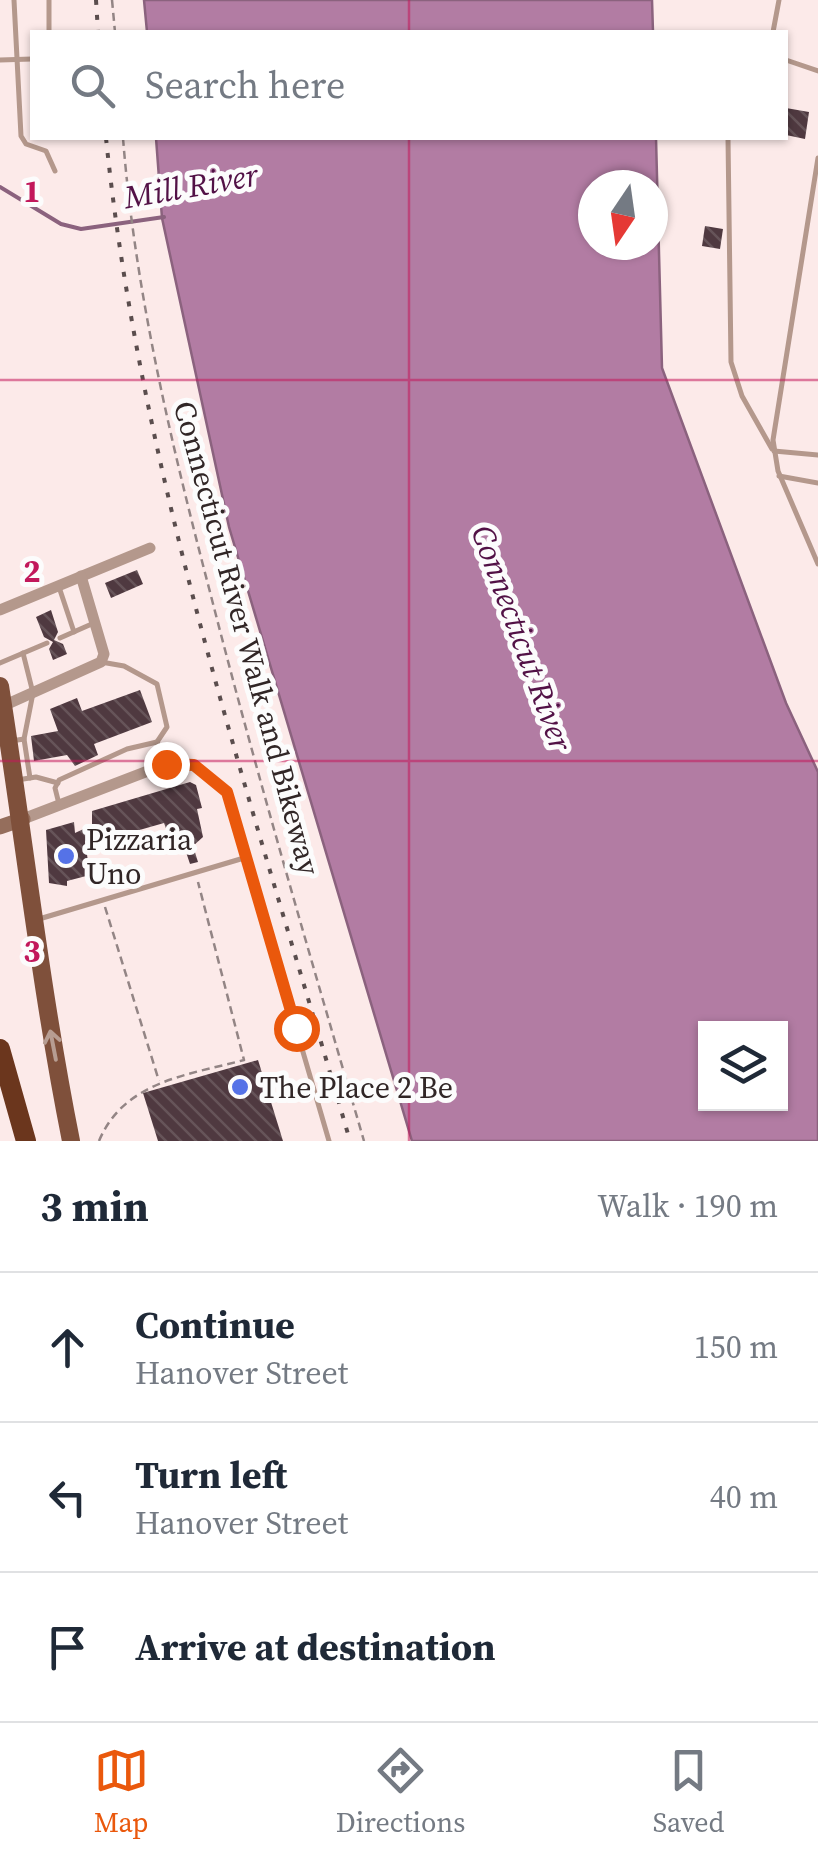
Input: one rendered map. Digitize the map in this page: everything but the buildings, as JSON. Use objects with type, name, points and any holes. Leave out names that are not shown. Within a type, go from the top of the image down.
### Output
[{"type":"highway","points":[[0,1049],[26,1141]]},
{"type":"main road","points":[[0,686],[3,706],[17,740],[48,1022],[71,1141]]},
{"type":"main road","points":[[0,827],[23,819]]},
{"type":"street","points":[[0,610],[150,548]]},
{"type":"street","points":[[3,706],[101,662],[104,654],[81,576]]},
{"type":"street","points":[[23,819],[166,764]]},
{"type":"lane","points":[[14,0],[20,136],[26,144],[46,151],[55,172]]},
{"type":"lane","points":[[49,0],[49,30]]},
{"type":"lane","points":[[773,30],[779,0]]},
{"type":"lane","points":[[0,60],[30,59]]},
{"type":"lane","points":[[788,61],[818,71]]},
{"type":"lane","points":[[728,140],[731,362],[742,396],[774,452],[779,476],[818,564]]},
{"type":"lane","points":[[774,452],[818,158]]},
{"type":"lane","points":[[774,452],[818,455]]},
{"type":"lane","points":[[779,476],[818,483]]},
{"type":"lane","points":[[58,586],[74,632]]},
{"type":"lane","points":[[60,638],[95,623]]},
{"type":"lane","points":[[0,663],[47,643]]},
{"type":"lane","points":[[17,740],[34,693],[24,653]]},
{"type":"lane","points":[[23,779],[58,783],[127,748],[157,742],[167,727],[156,684],[124,666],[101,662]]},
{"type":"lane","points":[[157,742],[166,764],[194,765],[216,779],[227,792],[329,1141]]},
{"type":"lane","points":[[58,783],[59,804]]},
{"type":"lane","points":[[36,920],[245,858]]},
{"type":"path","points":[[112,0],[115,30]]},
{"type":"path","name":"Connecticut River Walk and Bikeway","points":[[123,140],[132,239],[178,470],[364,1141]]},
{"type":"path","points":[[100,1141],[124,1103],[159,1083],[244,1060],[195,872]]},
{"type":"path","points":[[102,898],[159,1083]]},
{"type":"water","points":[[144,0],[652,0],[653,30],[147,30]]},
{"type":"water","name":"Connecticut River","points":[[156,140],[656,140],[657,170],[578,170],[578,260],[659,260],[662,368],[786,703],[818,772],[818,1141],[412,1141],[229,527],[162,218]]},
{"type":"waterway","name":"Mill River","points":[[0,187],[61,224],[81,229],[164,217]]},
{"type":"railway","points":[[96,0],[98,30]]},
{"type":"railway","points":[[106,140],[123,266],[174,519],[240,769],[350,1141]]},
{"type":"place","name":"Pizzaria Uno","points":[[66,856]]},
{"type":"place","name":"The Place 2 Be","points":[[240,1087]]},
{"type":"route","points":[[166,764],[194,765],[207,771],[227,792],[296,1028]]}]
